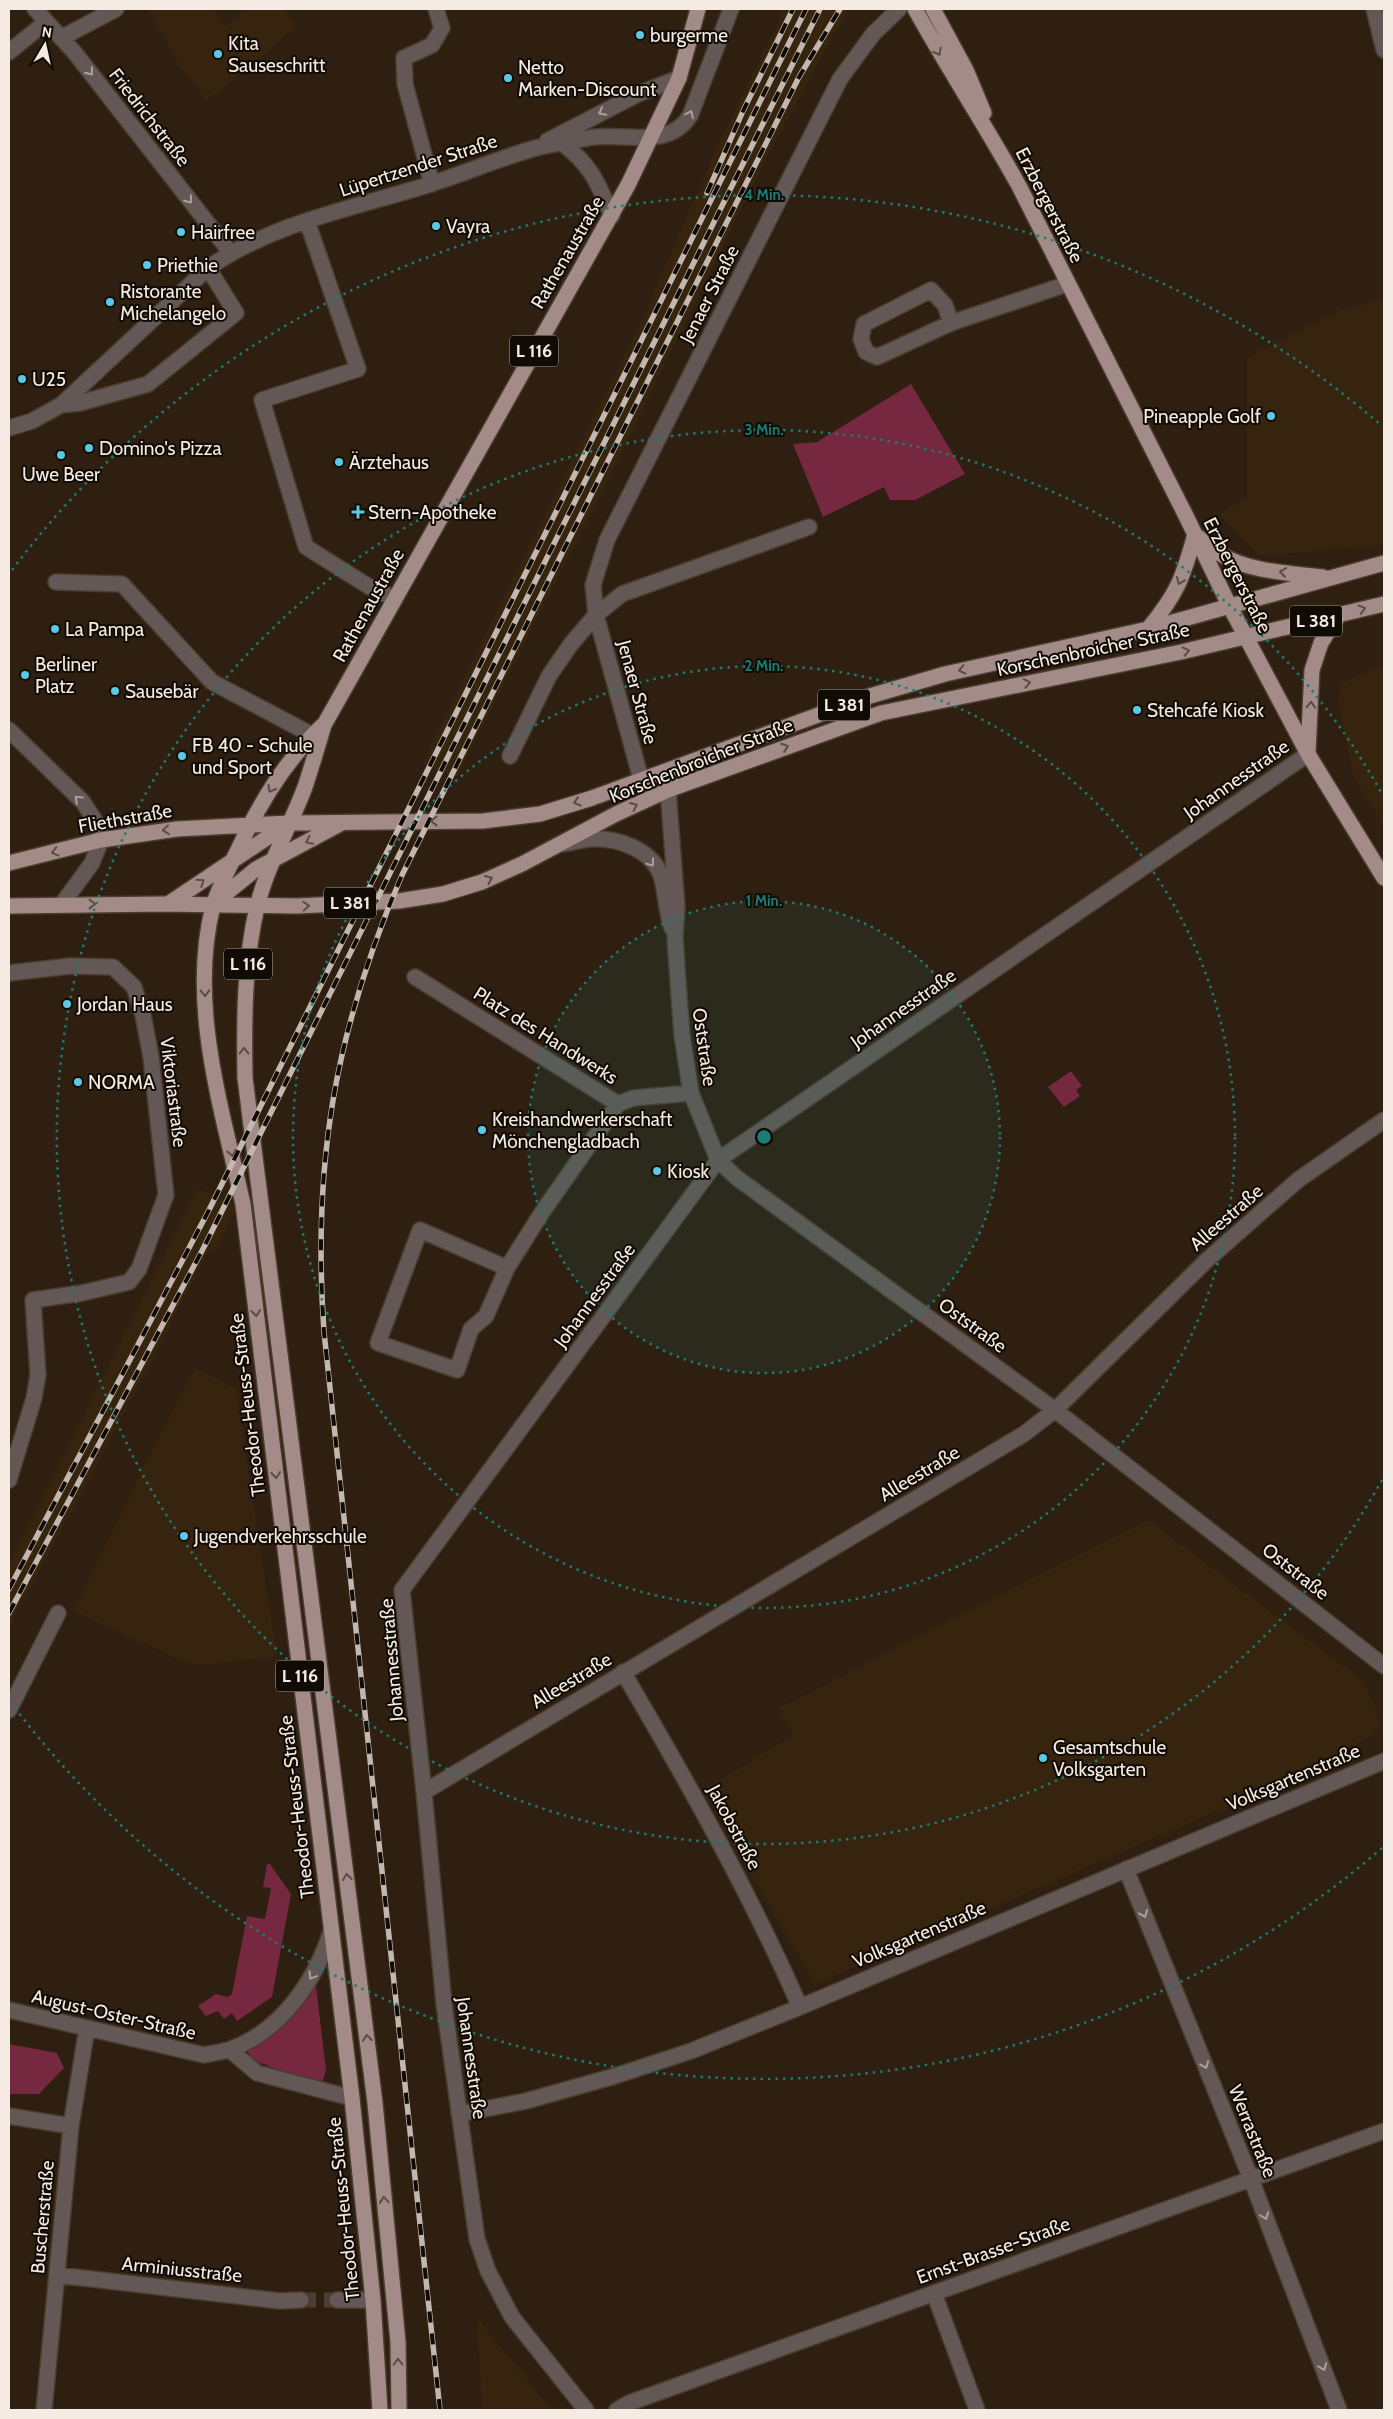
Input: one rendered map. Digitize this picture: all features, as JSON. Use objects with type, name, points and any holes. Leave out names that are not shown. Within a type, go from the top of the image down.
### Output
[{"type":"main road","name":"Rathenaustraße","points":[[258,906],[288,823],[305,787],[324,724],[484,438],[612,216],[679,78],[698,9]]},
{"type":"main road","name":"Erzbergerstraße","points":[[914,9],[955,81],[996,145],[1195,534],[1228,605],[1247,637],[1308,754],[1384,878]]},
{"type":"main road","name":"Erzbergerstraße","points":[[933,9],[966,70],[996,145]]},
{"type":"main road","points":[[1148,630],[1180,584],[1195,534],[1219,554],[1235,562],[1271,570],[1332,578]]},
{"type":"main road","name":"Korschenbroicher Straße","points":[[250,824],[483,821],[540,814],[870,696],[944,674],[1148,630],[1228,605],[1384,563]]},
{"type":"main road","name":"Korschenbroicher Straße","points":[[214,905],[298,906],[400,901],[443,894],[482,882],[616,814],[668,790],[881,713],[1247,637],[1384,604]]},
{"type":"main road","points":[[1308,754],[1312,670],[1321,643],[1338,616]]},
{"type":"main road","name":"Rathenaustraße","points":[[214,905],[250,824],[280,773],[312,735],[324,724]]},
{"type":"main road","points":[[214,905],[256,869],[343,822]]},
{"type":"main road","points":[[168,904],[288,823]]},
{"type":"main road","name":"Fliethstraße","points":[[9,863],[101,840],[176,829],[250,824]]},
{"type":"main road","name":"L 381","points":[[9,906],[62,904],[214,905]]},
{"type":"main road","name":"Theodor-Heuss-Straße","points":[[214,905],[207,944],[205,1015],[215,1078],[243,1204],[352,2098],[373,2300],[380,2410]]},
{"type":"main road","name":"Theodor-Heuss-Straße","points":[[258,906],[247,975],[244,1024],[245,1078],[375,2103],[398,2342],[399,2410]]},
{"type":"street","name":"Friedrichstraße","points":[[35,9],[75,52],[231,253]]},
{"type":"street","points":[[61,38],[116,9]]},
{"type":"street","points":[[432,184],[405,84],[404,58],[432,45],[442,28],[436,9]]},
{"type":"street","points":[[651,138],[674,131],[684,125],[690,116],[731,9]]},
{"type":"street","name":"Jenaer Straße","points":[[641,779],[596,615],[593,585],[607,540],[840,79],[873,34],[899,9]]},
{"type":"street","points":[[1374,9],[1384,50]]},
{"type":"street","points":[[9,52],[46,22]]},
{"type":"street","points":[[533,148],[638,94],[679,78]]},
{"type":"street","name":"Lüpertzender Straße","points":[[9,428],[32,421],[61,405],[208,268],[258,238],[307,221],[432,184],[533,148],[600,135],[651,138]]},
{"type":"street","points":[[562,143],[584,161],[592,171],[612,216]]},
{"type":"street","points":[[307,221],[358,369],[262,400],[294,518],[306,547],[368,586],[395,599]]},
{"type":"street","name":"Lüpertzender Straße","points":[[61,405],[80,403],[148,384],[236,313],[208,268]]},
{"type":"street","name":"Erzbergerstraße","points":[[951,323],[945,306],[931,290],[864,324],[861,339],[866,352],[878,357],[951,323],[1068,284]]},
{"type":"street","points":[[510,756],[549,676],[571,644],[596,615],[622,594],[809,527]]},
{"type":"street","points":[[56,582],[122,584],[212,682],[312,735]]},
{"type":"street","points":[[9,730],[89,809],[97,824],[101,840],[92,863],[62,904]]},
{"type":"street","name":"Johannesstraße","points":[[586,2410],[512,2317],[488,2271],[477,2240],[444,2004],[402,1590],[718,1160],[1308,754]]},
{"type":"street","name":"Oststraße","points":[[668,790],[677,906],[675,937],[682,1035],[691,1093],[706,1136],[718,1160],[745,1184],[1055,1410],[1384,1666]]},
{"type":"street","name":"Oststraße","points":[[558,845],[590,839],[616,841],[635,848],[650,858],[661,878],[665,908],[675,937]]},
{"type":"street","name":"Viktoriastraße","points":[[9,973],[70,966],[113,967],[134,987],[143,1015],[151,1057],[166,1195],[139,1270],[129,1282],[82,1293],[33,1300],[38,1375],[34,1398],[14,1443],[9,1480]]},
{"type":"street","name":"Platz des Handwerks","points":[[415,977],[618,1104],[633,1098],[691,1093]]},
{"type":"street","points":[[507,1268],[420,1230],[378,1343],[457,1370],[471,1329],[486,1316],[507,1268],[543,1211],[618,1104]]},
{"type":"street","name":"Alleestraße","points":[[424,1792],[1024,1434],[1055,1410],[1207,1260],[1298,1180],[1384,1120]]},
{"type":"street","points":[[9,1710],[58,1613]]},
{"type":"street","name":"Jakobstraße","points":[[623,1672],[707,1818],[771,1942],[800,2007]]},
{"type":"street","name":"Volksgartenstraße","points":[[459,2114],[526,2101],[615,2076],[691,2051],[1384,1761]]},
{"type":"street","name":"Werrastraße","points":[[1126,1868],[1251,2179],[1339,2410]]},
{"type":"street","name":"August-Oster-Straße","points":[[9,2010],[204,2055],[230,2050],[248,2042],[266,2029],[287,2009],[312,1978],[324,1954],[331,1931]]},
{"type":"street","name":"Buscherstraße","points":[[44,2410],[71,2126],[87,2028]]},
{"type":"street","points":[[230,2050],[257,2073],[352,2098]]},
{"type":"street","points":[[9,2116],[71,2126]]},
{"type":"street","name":"Ernst-Brasse-Straße","points":[[617,2410],[630,2403],[1384,2131]]},
{"type":"street","name":"Arminiusstraße","points":[[57,2275],[280,2300],[301,2300]]},
{"type":"street","points":[[934,2293],[977,2410]]},
{"type":"street","points":[[337,2300],[373,2300]]},
{"type":"shaded area","name":"Kita Sauseschritt","points":[[148,9],[215,9],[225,26],[246,9],[285,9],[297,27],[207,101],[179,66]]},
{"type":"shaded area","points":[[784,9],[848,9],[765,161],[611,474],[457,777],[422,764],[643,317],[720,140]]},
{"type":"shaded area","points":[[1384,299],[1384,545],[1258,556],[1220,515],[1247,495],[1247,357],[1341,310]]},
{"type":"shaded area","points":[[911,384],[965,474],[915,500],[890,500],[884,487],[823,517],[793,444],[817,442]]},
{"type":"shaded area","points":[[1384,665],[1384,828],[1353,775],[1338,702],[1341,683]]},
{"type":"shaded area","points":[[1071,1071],[1082,1086],[1076,1090],[1080,1096],[1064,1107],[1048,1087]]},
{"type":"shaded area","points":[[198,1188],[237,1206],[214,1254],[208,1252],[98,1464],[9,1626],[9,1565]]},
{"type":"shaded area","name":"Jugendverkehrsschule","points":[[195,1368],[236,1389],[277,1657],[200,1665],[179,1660],[74,1611],[146,1461]]},
{"type":"shaded area","name":"Gesamtschule Volksgarten","points":[[1148,1520],[1364,1681],[1381,1722],[1373,1735],[1290,1780],[815,1984],[703,1790],[793,1735],[778,1708]]},
{"type":"shaded area","points":[[267,1864],[270,1864],[291,1894],[272,1997],[237,2021],[232,2013],[224,2019],[218,2011],[206,2016],[198,2006],[216,1994],[228,1997],[232,1994],[247,1916],[265,1919],[271,1888],[263,1887]]},
{"type":"shaded area","points":[[316,1986],[326,2070],[322,2084],[270,2074],[268,2065],[255,2062],[247,2051],[268,2037]]},
{"type":"shaded area","points":[[9,2044],[57,2053],[64,2068],[39,2094],[9,2094]]},
{"type":"shaded area","points":[[477,2318],[553,2410],[482,2410]]},
{"type":"tunnel","points":[[301,2300],[337,2300]]},
{"type":"railway","points":[[707,193],[743,111],[793,9]]},
{"type":"railway","points":[[9,1589],[209,1210],[806,9]]},
{"type":"railway","points":[[9,1613],[204,1247],[820,9]]},
{"type":"railway","points":[[440,2410],[324,1332],[321,1270],[322,1211],[326,1154],[333,1098],[360,988],[379,932],[402,875],[799,77],[840,9]]},
{"type":"place","name":"burgerme","points":[[640,35]]},
{"type":"place","name":"Kita Sauseschritt","points":[[218,54]]},
{"type":"place","name":"Netto Marken-Discount","points":[[508,78]]},
{"type":"place","name":"Vayra","points":[[436,226]]},
{"type":"place","name":"Hairfree","points":[[181,232]]},
{"type":"place","name":"Priethie","points":[[147,265]]},
{"type":"place","name":"Ristorante Michelangelo","points":[[110,302]]},
{"type":"place","name":"U25","points":[[22,379]]},
{"type":"place","name":"Pineapple Golf","points":[[1271,416]]},
{"type":"place","name":"Domino's Pizza","points":[[89,448]]},
{"type":"place","name":"Uwe Beer","points":[[61,455]]},
{"type":"place","name":"Ärztehaus","points":[[339,462]]},
{"type":"place","name":"Stern-Apotheke","points":[[358,512]]},
{"type":"place","name":"La Pampa","points":[[55,629]]},
{"type":"place","name":"Berliner Platz","points":[[25,675]]},
{"type":"place","name":"Sausebär","points":[[115,691]]},
{"type":"place","name":"Stehcafé Kiosk","points":[[1137,710]]},
{"type":"place","name":"FB 40 - Schule und Sport","points":[[182,756]]},
{"type":"place","name":"Jordan Haus","points":[[67,1004]]},
{"type":"place","name":"NORMA","points":[[78,1082]]},
{"type":"place","name":"Kreishandwerkerschaft Mönchengladbach","points":[[482,1130]]},
{"type":"place","name":"Kiosk","points":[[657,1171]]},
{"type":"place","name":"Jugendverkehrsschule","points":[[184,1536]]},
{"type":"place","name":"Gesamtschule Volksgarten","points":[[1043,1758]]}]
